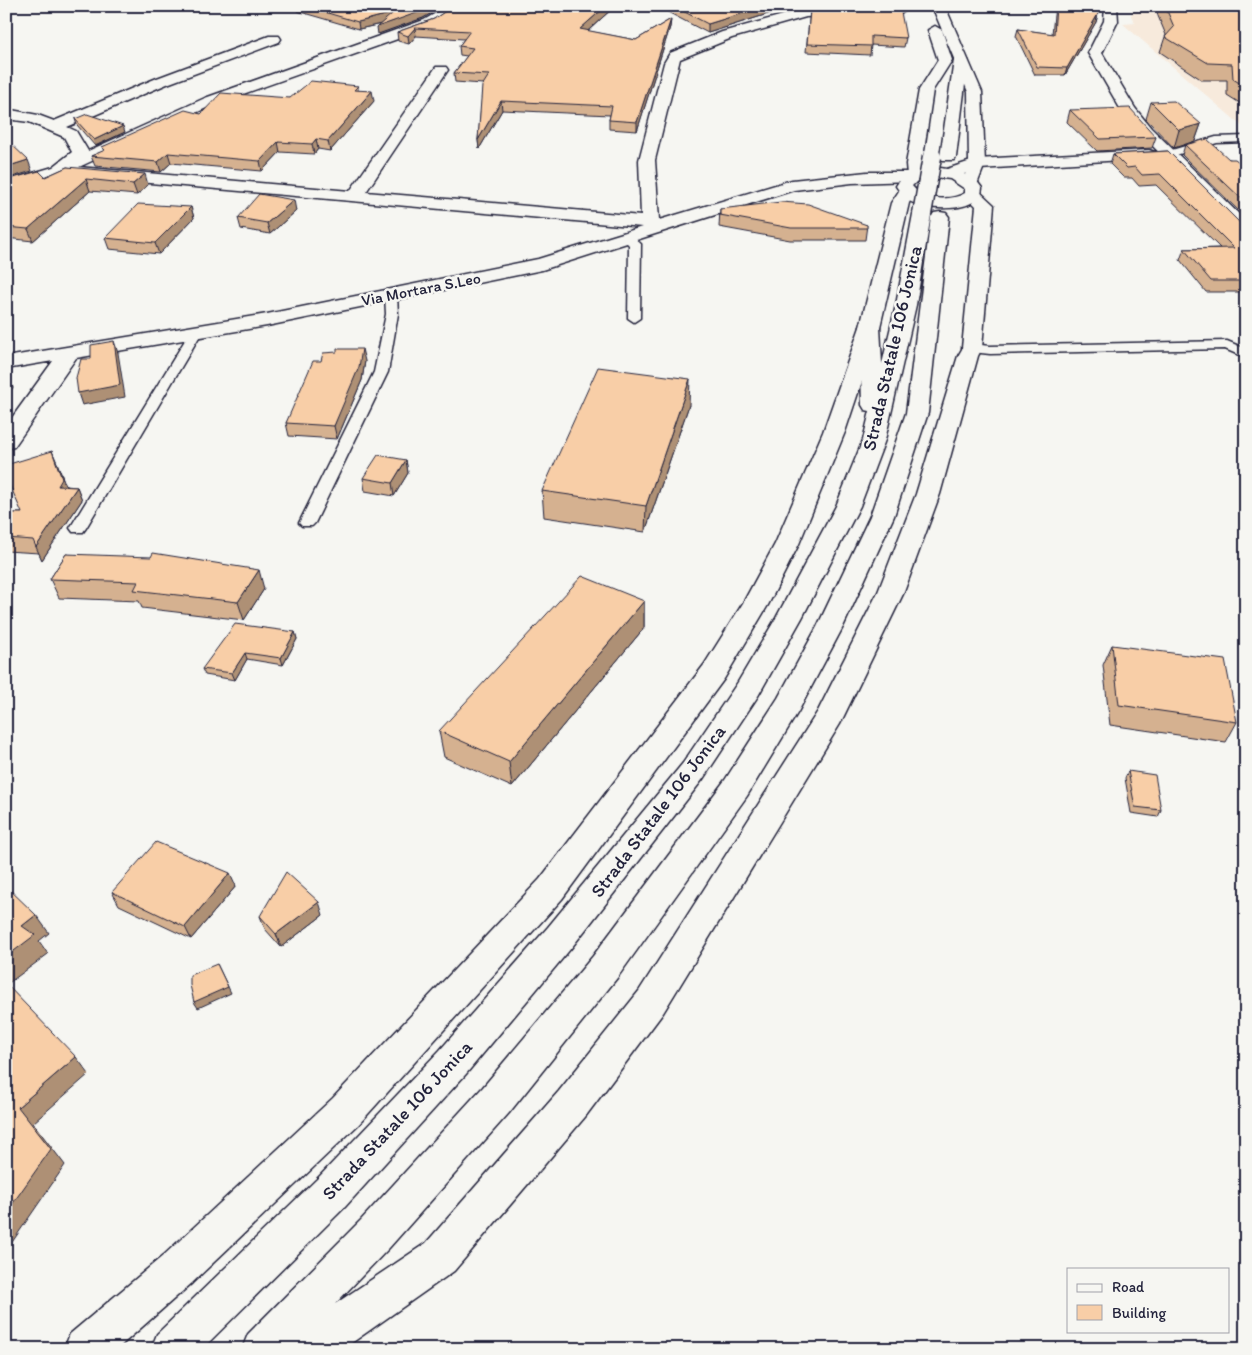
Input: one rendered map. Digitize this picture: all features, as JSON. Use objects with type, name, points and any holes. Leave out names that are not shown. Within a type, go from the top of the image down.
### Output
[{"type":"main road","points":[[6,186],[59,170],[210,101],[429,23],[458,6]]},
{"type":"main road","name":"Strada Statale 106 Jonica","points":[[172,1349],[331,1193],[453,1062],[560,937],[693,771],[748,689],[789,618],[848,506],[874,440],[906,305],[917,194],[943,162],[953,60],[925,6]]},
{"type":"main road","points":[[938,6],[953,60],[975,92],[976,189]]},
{"type":"main road","points":[[1111,6],[1111,21],[1095,54],[1129,110],[1169,154],[1246,231]]},
{"type":"main road","points":[[59,170],[654,225],[647,160],[671,63],[675,56],[728,35],[805,12],[902,9]]},
{"type":"main road","points":[[54,127],[162,80],[274,39]]},
{"type":"main road","points":[[953,60],[926,90],[914,164],[917,194],[918,198],[942,203],[958,202],[976,189]]},
{"type":"main road","points":[[355,196],[441,70]]},
{"type":"main road","points":[[6,114],[33,118],[70,134],[81,153],[59,170]]},
{"type":"main road","points":[[943,162],[977,164],[1070,161],[1169,154]]},
{"type":"main road","points":[[1002,177],[1020,170],[1070,161]]},
{"type":"main road","points":[[306,1349],[440,1257],[572,1104],[651,1002],[830,716],[891,592],[928,494],[968,356],[972,348],[985,205],[976,189],[943,162]]},
{"type":"main road","points":[[85,1349],[178,1270],[346,1110],[558,882],[714,672],[755,606],[786,544],[834,432],[870,327],[900,203],[917,194],[943,162]]},
{"type":"main road","name":"Via Mortara S.Leo","points":[[6,363],[268,320],[542,264],[626,237],[654,225],[792,185],[826,180],[917,194]]},
{"type":"main road","name":"Strada Statale 106 Jonica","points":[[263,1349],[375,1234],[496,1100],[616,952],[736,788],[788,705],[830,627],[882,516],[917,413],[917,194]]},
{"type":"main road","points":[[870,327],[874,440]]},
{"type":"main road","points":[[6,442],[70,352]]},
{"type":"lane","points":[[1169,154],[1216,140],[1246,139]]},
{"type":"lane","points":[[626,237],[635,244],[634,318]]},
{"type":"lane","points":[[307,522],[381,372],[392,314],[391,295]]},
{"type":"lane","points":[[78,528],[196,332]]},
{"type":"lane","points":[[972,348],[990,350],[1227,346],[1246,354]]},
{"type":"shaded area","points":[[1133,6],[1246,6],[1246,126],[1242,126],[1123,24],[1135,23],[1131,16]]},
{"type":"building","points":[[304,6],[431,6],[377,27],[393,13],[358,22]]},
{"type":"building","points":[[453,6],[606,6],[580,29],[636,40],[671,19],[637,122],[609,120],[612,106],[501,101],[478,140],[482,86],[489,75],[454,73],[473,48],[459,46],[470,31],[415,28],[408,36],[397,32],[434,19]]},
{"type":"building","points":[[673,6],[766,6],[708,24]]},
{"type":"building","points":[[1056,6],[1100,6],[1098,14],[1067,68],[1037,67],[1018,29],[1054,34]]},
{"type":"building","points":[[1165,6],[1246,6],[1246,87],[1233,79],[1232,64],[1208,63],[1165,37],[1174,27]]},
{"type":"building","points":[[900,7],[906,38],[871,36],[871,46],[807,44],[810,10]]},
{"type":"building","points":[[311,81],[358,86],[354,90],[372,91],[328,141],[316,139],[312,144],[278,142],[260,161],[168,153],[158,162],[91,156],[105,150],[102,147],[185,110],[201,114],[221,93],[290,98]]},
{"type":"building","points":[[1174,101],[1201,124],[1179,130],[1151,102]]},
{"type":"building","points":[[1130,108],[1156,137],[1100,139],[1070,110]]},
{"type":"building","points":[[87,114],[123,126],[94,140],[75,119]]},
{"type":"building","points":[[1207,139],[1229,159],[1246,162],[1246,203],[1185,145]]},
{"type":"building","points":[[10,143],[28,160],[6,167],[6,144]]},
{"type":"building","points":[[1168,151],[1243,226],[1246,226],[1246,281],[1211,281],[1184,249],[1234,248],[1160,174],[1142,175],[1135,167],[1127,168],[1113,154]]},
{"type":"building","points":[[67,167],[145,174],[133,184],[86,179],[28,229],[6,227],[6,180],[39,171],[45,177]]},
{"type":"building","points":[[259,194],[294,200],[267,223],[238,218]]},
{"type":"building","points":[[781,202],[808,204],[867,225],[867,228],[791,228],[720,215],[720,209]]},
{"type":"building","points":[[138,204],[191,207],[155,243],[105,238]]},
{"type":"building","points":[[114,341],[120,385],[78,393],[76,378],[81,359],[91,359],[91,345]]},
{"type":"building","points":[[337,349],[362,349],[359,367],[334,426],[286,423],[313,361],[321,361],[323,353],[337,352]]},
{"type":"building","points":[[598,367],[690,379],[646,506],[542,491]]},
{"type":"building","points":[[52,451],[62,479],[58,486],[77,487],[36,547],[33,540],[6,538],[6,513],[22,513],[6,476],[6,465]]},
{"type":"building","points":[[378,455],[406,460],[392,483],[363,478]]},
{"type":"building","points":[[153,553],[259,570],[238,602],[134,590],[138,582],[50,579],[66,554],[151,557]]},
{"type":"building","points":[[582,576],[644,601],[509,762],[439,731]]},
{"type":"building","points":[[235,624],[295,632],[281,658],[245,653],[232,673],[202,669]]},
{"type":"building","points":[[1112,645],[1225,660],[1237,722],[1119,705]]},
{"type":"building","points":[[1128,771],[1155,775],[1161,810],[1135,807]]},
{"type":"building","points":[[156,842],[230,873],[185,927],[112,892]]},
{"type":"building","points":[[286,872],[319,902],[276,934],[260,916]]},
{"type":"building","points":[[6,886],[36,915],[22,926],[35,935],[6,957]]},
{"type":"building","points":[[217,964],[228,987],[194,1002],[190,975]]},
{"type":"building","points":[[6,984],[76,1057],[18,1107],[51,1149],[6,1213]]}]
